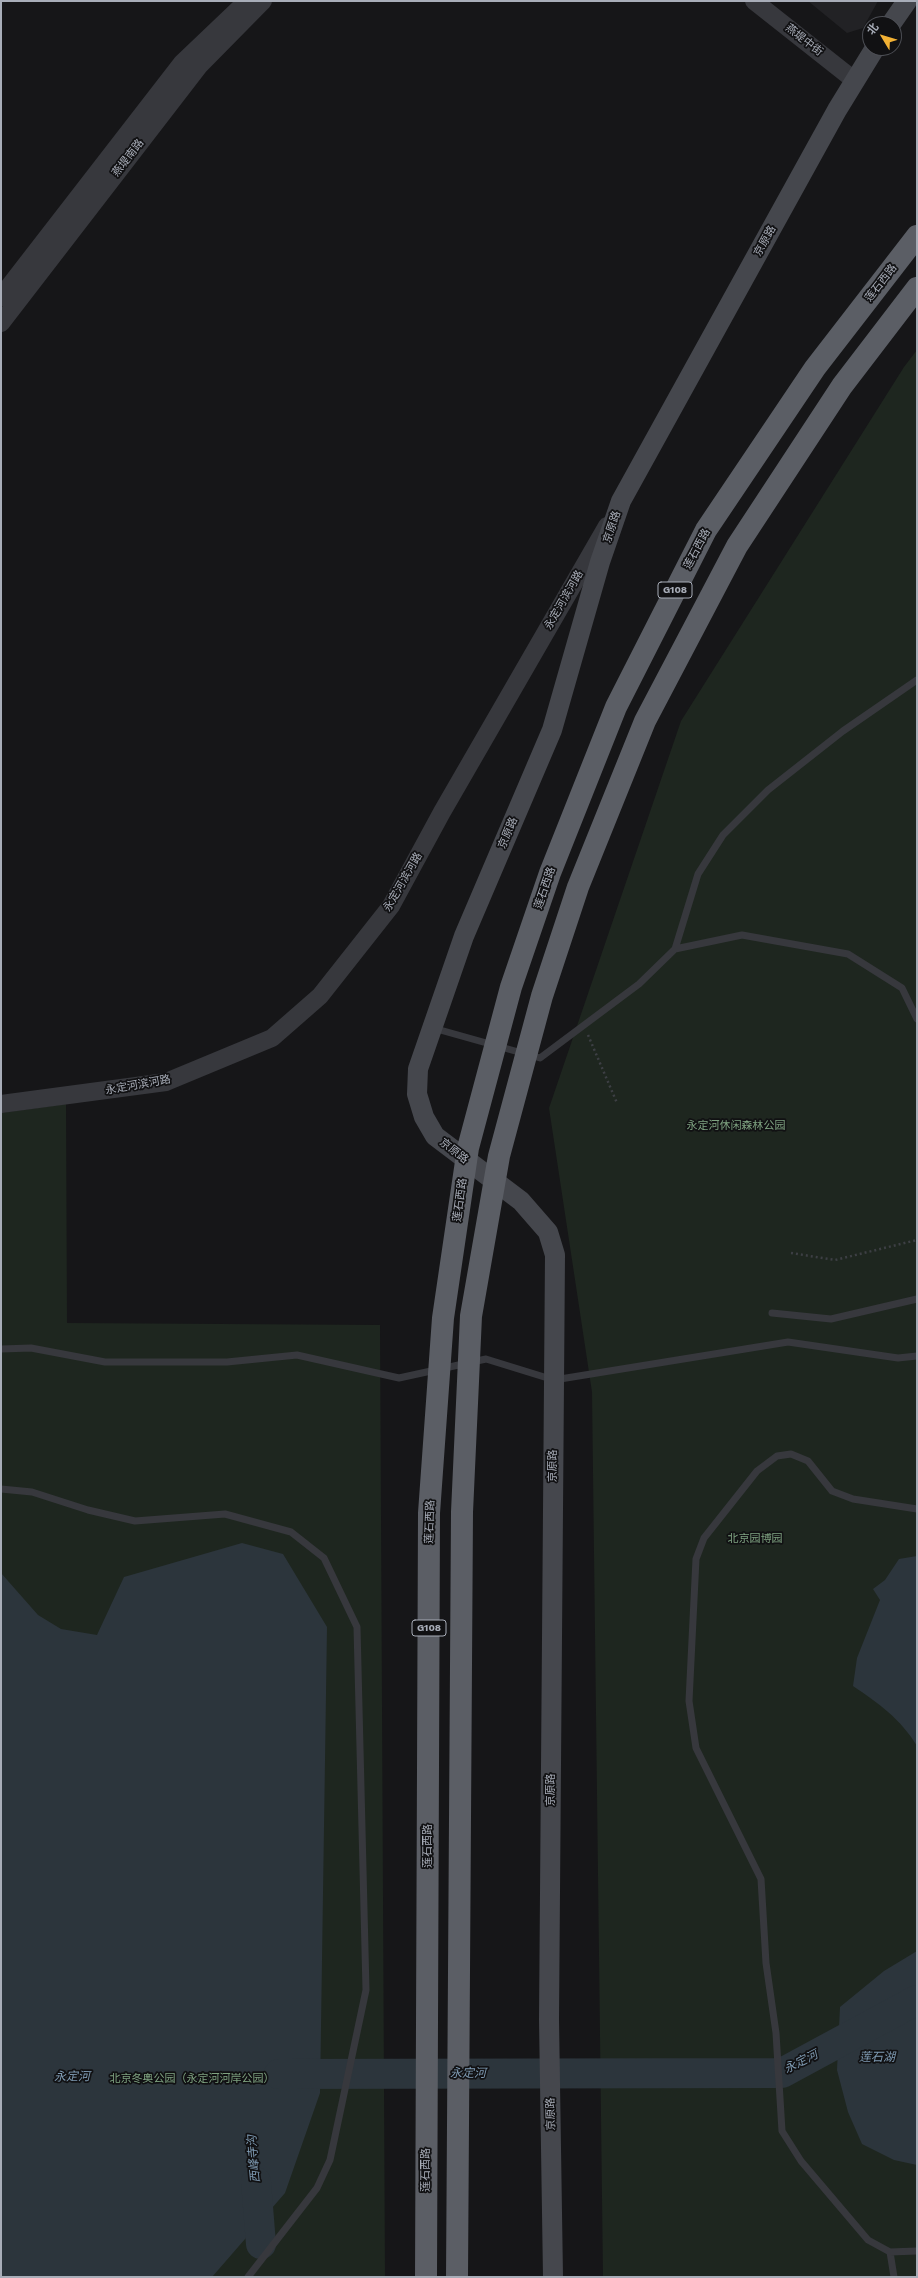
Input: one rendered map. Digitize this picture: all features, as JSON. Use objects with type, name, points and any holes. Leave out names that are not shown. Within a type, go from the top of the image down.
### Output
[{"type":"highway","name":"莲石西路","points":[[426,2277],[430,1505],[443,1318],[468,1148],[511,987],[550,873],[616,707],[706,530],[815,368],[917,236]]},
{"type":"highway","name":"G108","points":[[457,2277],[462,1512],[471,1316],[499,1156],[542,996],[578,887],[645,721],[737,546],[842,386],[917,288]]},
{"type":"main road","points":[[897,16],[907,1]]},
{"type":"main road","name":"京原路","points":[[553,2277],[549,2019],[555,1255],[548,1232],[521,1201],[435,1136],[424,1116],[417,1094],[418,1069],[464,936],[552,730],[600,562],[621,501],[857,75],[870,56]]},
{"type":"street","name":"燕堤南路","points":[[1,297],[182,62],[247,1]]},
{"type":"street","name":"燕堤南路","points":[[1,323],[199,66],[263,1]]},
{"type":"street","name":"燕堤中街","points":[[754,1],[857,75]]},
{"type":"street","name":"燕堤中街","points":[[772,1],[857,75]]},
{"type":"street","name":"永定河滨河路","points":[[1,1104],[166,1082],[272,1038],[320,996],[391,906],[442,812],[621,501]]},
{"type":"lane","points":[[433,1028],[540,1058],[639,984],[674,949],[698,874],[723,835],[768,790],[844,731],[917,680]]},
{"type":"lane","points":[[674,949],[742,935],[848,954],[902,988],[917,1019]]},
{"type":"lane","points":[[772,1313],[830,1319],[917,1299]]},
{"type":"lane","points":[[1,1349],[31,1348],[105,1362],[227,1362],[297,1355],[399,1378],[486,1359],[554,1380],[788,1342],[898,1358],[917,1356]]},
{"type":"lane","points":[[917,1508],[853,1500],[832,1490],[808,1461],[791,1454],[777,1456],[757,1472],[704,1538],[696,1558],[689,1701],[696,1748],[761,1879],[766,1963],[776,2032],[782,2131],[801,2161],[868,2240],[890,2252],[917,2251]]},
{"type":"lane","points":[[1,1489],[32,1492],[88,1510],[135,1521],[226,1514],[291,1532],[324,1558],[357,1627],[366,1990],[330,2160],[317,2188],[248,2277]]},
{"type":"lane","points":[[890,2252],[894,2277]]},
{"type":"path","points":[[584,1026],[617,1103]]},
{"type":"path","points":[[791,1253],[835,1260],[917,1240]]},
{"type":"shaded area","points":[[808,1],[878,1],[870,16],[862,16],[862,28],[847,33]]},
{"type":"green space","points":[[917,350],[917,2277],[603,2277],[592,1392],[549,1108],[681,721],[904,367]]},
{"type":"green space","name":"北京冬奥公园（永定河河岸公园）","points":[[66,1104],[67,1323],[380,1325],[385,2277],[1,2277],[1,1113]]},
{"type":"water","points":[[242,1543],[283,1554],[327,1627],[320,2093],[285,2193],[212,2277],[1,2277],[1,1573],[38,1615],[61,1629],[97,1635],[124,1577]]},
{"type":"water","points":[[917,1556],[917,1746],[911,1736],[888,1712],[853,1686],[857,1658],[880,1600],[873,1589],[885,1580],[899,1559]]},
{"type":"water","name":"莲石湖","points":[[917,1951],[917,2165],[894,2160],[862,2144],[848,2112],[837,2070],[840,2007],[884,1971]]},
{"type":"waterway","name":"永定河","points":[[279,2074],[782,2073],[917,2000]]},
{"type":"waterway","name":"西峰寺沟","points":[[256,2182],[261,2244]]},
{"type":"park label","name":"永定河休闲森林公园","points":[[736,1126]]},
{"type":"park label","name":"北京园博园","points":[[755,1539]]}]
